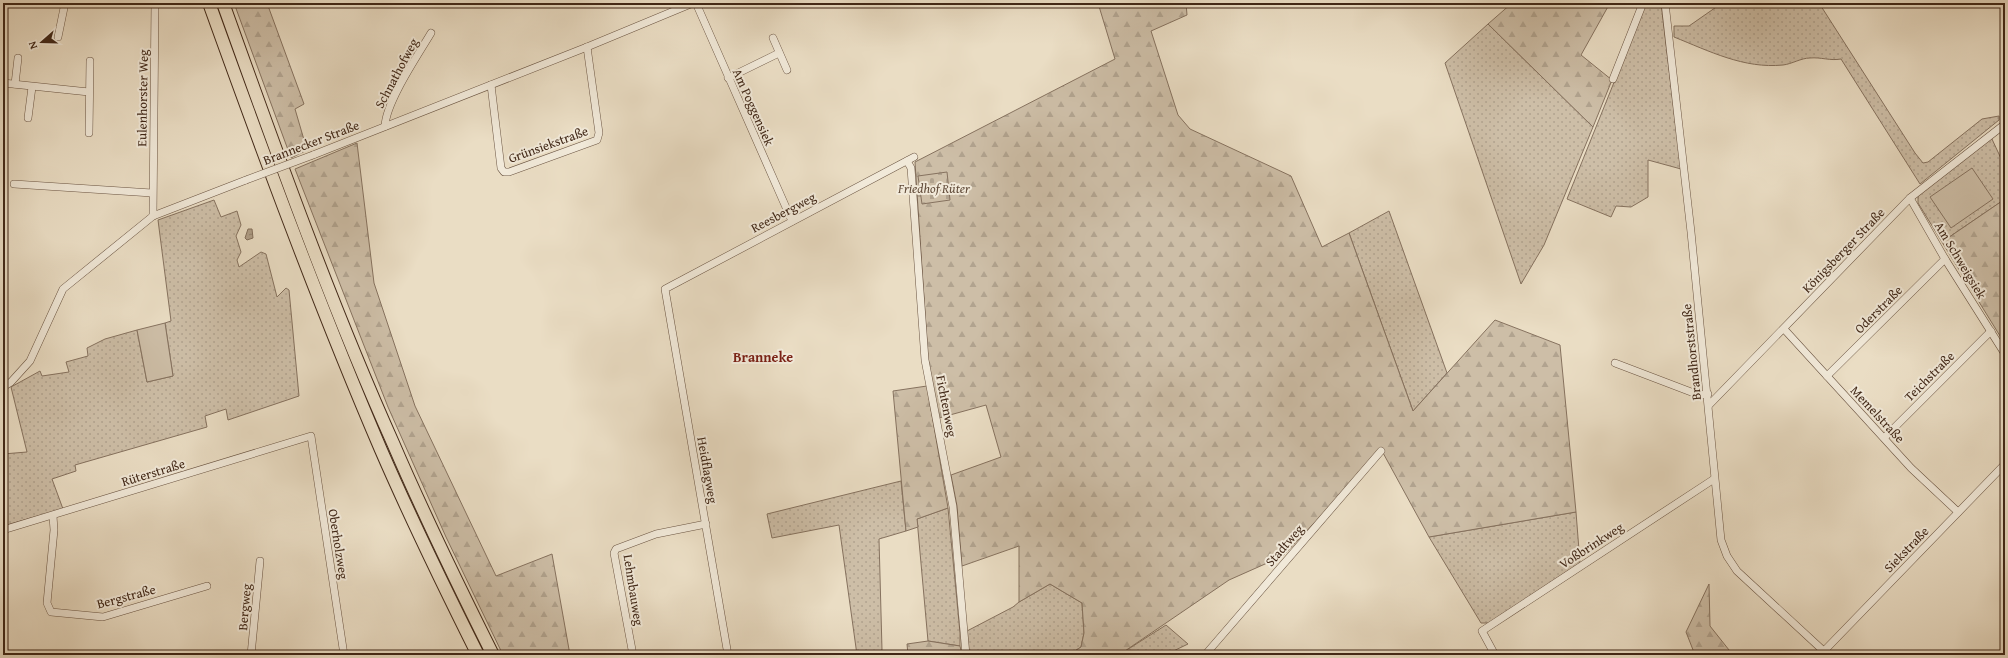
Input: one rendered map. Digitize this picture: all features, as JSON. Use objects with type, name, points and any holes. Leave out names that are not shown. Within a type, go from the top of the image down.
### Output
[{"type":"highway","points":[[209,3],[281,199],[337,344],[381,450],[436,570],[478,655]]},
{"type":"highway","points":[[223,3],[347,332],[399,456],[448,565],[493,655]]},
{"type":"street","points":[[58,37],[65,3]]},
{"type":"street","name":"Eulenhorster Weg","points":[[153,216],[152,193],[155,3]]},
{"type":"street","name":"Brannecker Straße","points":[[3,387],[11,382],[30,361],[63,289],[153,216],[588,47],[695,3]]},
{"type":"street","name":"Am Poggensiek","points":[[695,3],[792,220]]},
{"type":"street","points":[[1613,79],[1644,3]]},
{"type":"street","name":"Brandhorststraße","points":[[1665,3],[1708,394],[1714,479],[1721,540],[1727,556],[1737,571],[1826,653]]},
{"type":"street","name":"Schnathofweg","points":[[385,126],[386,117],[406,76],[431,34]]},
{"type":"street","points":[[773,38],[787,70]]},
{"type":"street","name":"Grünsiekstraße","points":[[491,85],[501,168],[504,172],[508,172],[597,140],[599,133],[588,47]]},
{"type":"street","points":[[728,78],[780,53]]},
{"type":"street","points":[[15,84],[18,58]]},
{"type":"street","points":[[89,133],[90,61]]},
{"type":"street","points":[[3,83],[89,92]]},
{"type":"street","points":[[28,118],[32,87]]},
{"type":"street","name":"Königsberger Straße","points":[[1709,405],[1784,329],[1883,224],[1910,198],[2005,124]]},
{"type":"street","name":"Reesbergweg","points":[[665,289],[792,220],[914,158]]},
{"type":"street","name":"Fichtenweg","points":[[907,161],[911,168],[925,360],[953,507],[966,655]]},
{"type":"street","points":[[14,184],[152,193]]},
{"type":"street","name":"Am Schweigsiek","points":[[1910,198],[1945,259],[2005,354]]},
{"type":"street","name":"Oderstraße","points":[[1827,376],[1945,259]]},
{"type":"street","name":"Heidflagweg","points":[[665,289],[728,655]]},
{"type":"street","name":"Memelstraße","points":[[1784,329],[1912,468],[1958,512]]},
{"type":"street","name":"Teichstraße","points":[[1885,437],[1991,331]]},
{"type":"street","points":[[1615,363],[1699,395],[1708,394]]},
{"type":"street","name":"Rüterstraße","points":[[3,530],[53,516],[311,436]]},
{"type":"street","name":"Oberholzweg","points":[[311,436],[344,655]]},
{"type":"street","name":"Stadtweg","points":[[1205,655],[1381,451]]},
{"type":"street","name":"Siekstraße","points":[[1826,653],[2005,464]]},
{"type":"street","name":"Voßbrinkweg","points":[[1495,655],[1482,631],[1714,479]]},
{"type":"street","name":"Bergstraße","points":[[53,516],[54,530],[47,603],[48,609],[51,612],[103,617],[207,586]]},
{"type":"street","name":"Lehmbauweg","points":[[633,655],[614,553],[616,549],[656,534],[706,524]]},
{"type":"street","name":"Bergweg","points":[[252,655],[260,561]]},
{"type":"green space","points":[[234,3],[267,3],[304,104],[295,109],[307,150],[291,158]]},
{"type":"green space","points":[[1098,3],[1186,3],[1187,15],[1151,31],[1178,115],[1190,129],[1291,176],[1322,247],[1349,233],[1413,411],[1495,320],[1560,345],[1576,512],[1429,537],[1382,451],[1283,556],[1229,580],[1119,655],[1069,655],[1081,647],[1084,633],[1082,603],[1050,584],[1019,602],[1019,546],[962,566],[957,506],[951,475],[1001,457],[986,405],[939,418],[928,359],[915,162],[1115,59]]},
{"type":"green space","points":[[1512,3],[1610,3],[1581,55],[1612,80],[1593,127],[1488,24]]},
{"type":"green space","points":[[1646,3],[1661,3],[1681,169],[1648,160],[1648,197],[1631,207],[1616,206],[1611,217],[1567,199]]},
{"type":"green space","points":[[1722,3],[1819,3],[1915,153],[1923,163],[1928,162],[1982,119],[1999,116],[1999,120],[1920,184],[1841,59],[1833,60],[1810,58],[1783,65],[1769,66],[1741,62],[1727,58],[1674,37],[1674,26],[1689,26]]},
{"type":"green space","points":[[1488,24],[1593,127],[1544,245],[1521,284],[1445,63]]},
{"type":"green space","points":[[1991,137],[2005,167],[2005,199],[1942,242],[1918,203],[1918,196]]},
{"type":"green space","points":[[357,143],[374,283],[415,406],[496,576],[552,554],[570,655],[503,655],[446,537],[388,407],[295,169]]},
{"type":"green space","points":[[1972,168],[1993,199],[1951,228],[1930,197]]},
{"type":"green space","name":"Friedhof Rüter","points":[[947,172],[950,200],[922,204],[918,176]]},
{"type":"green space","points":[[2005,199],[2005,344],[1942,242]]},
{"type":"green space","points":[[214,200],[221,217],[237,211],[241,225],[236,236],[241,252],[237,260],[239,267],[261,252],[266,254],[277,297],[286,288],[289,290],[299,396],[228,420],[226,409],[205,416],[207,427],[75,465],[76,471],[52,479],[63,509],[3,526],[3,454],[27,452],[11,387],[40,371],[42,376],[69,372],[66,362],[88,356],[87,348],[105,339],[137,330],[147,382],[173,376],[165,323],[171,321],[158,220]]},
{"type":"green space","points":[[1389,211],[1447,373],[1413,411],[1349,233]]},
{"type":"green space","points":[[165,323],[173,376],[147,382],[137,330]]},
{"type":"green space","points":[[927,386],[948,508],[917,519],[918,527],[906,531],[893,391]]},
{"type":"green space","points":[[901,481],[906,531],[879,539],[882,650],[875,653],[875,655],[857,655],[839,525],[772,538],[767,514]]},
{"type":"green space","points":[[948,508],[960,646],[928,641],[917,519]]},
{"type":"green space","points":[[1576,512],[1580,563],[1489,623],[1481,623],[1429,537]]},
{"type":"green space","points":[[1050,584],[1082,603],[1084,633],[1081,647],[1068,655],[969,655],[967,631],[1013,607]]},
{"type":"green space","points":[[1709,584],[1710,626],[1733,655],[1695,655],[1686,632]]},
{"type":"green space","points":[[1166,625],[1188,644],[1165,655],[1119,655]]},
{"type":"green space","points":[[928,641],[960,646],[962,655],[908,655],[907,644]]},
{"type":"water","points":[[248,229],[252,229],[253,238],[247,240],[245,238]]},
{"type":"district","name":"Branneke","points":[[763,357]]}]
